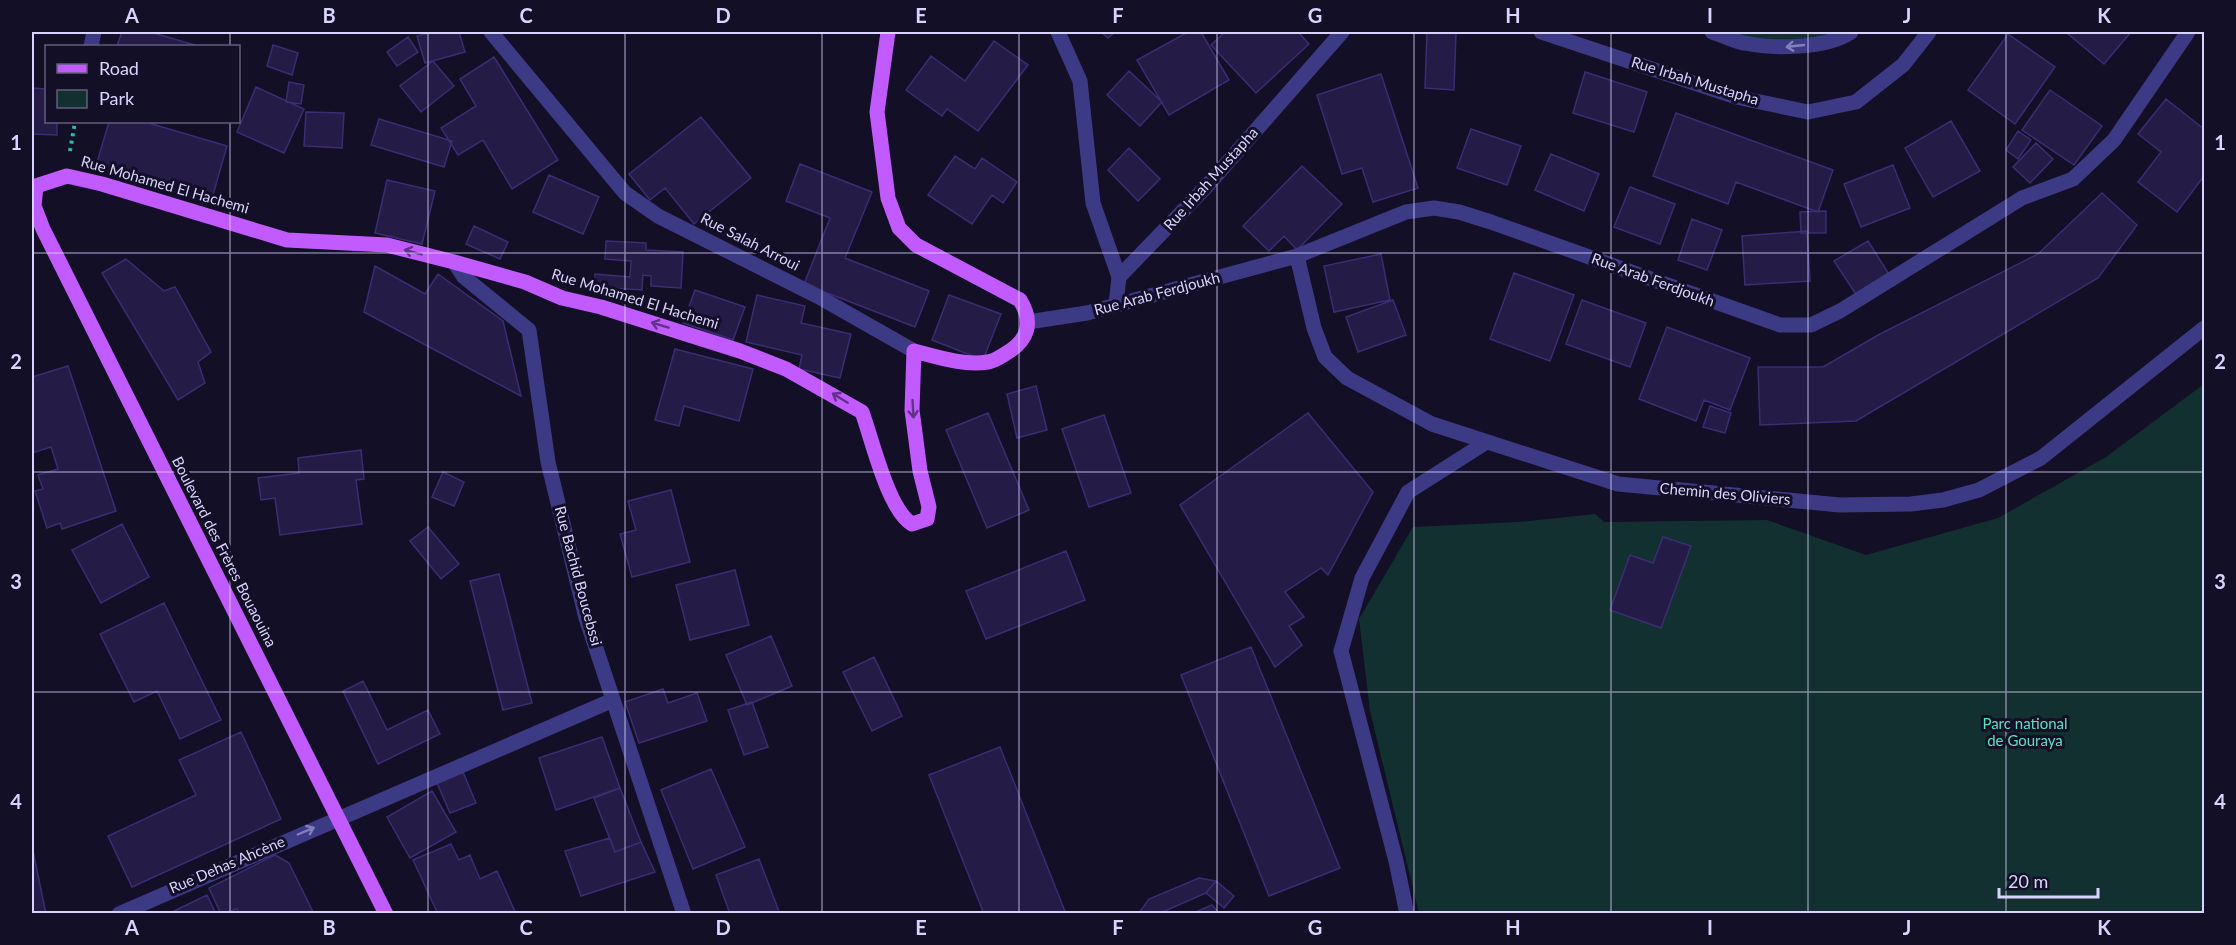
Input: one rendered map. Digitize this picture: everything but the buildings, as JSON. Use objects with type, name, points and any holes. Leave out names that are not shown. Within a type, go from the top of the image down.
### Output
[{"type":"main road","points":[[888,32],[877,112],[888,198],[899,228],[916,245],[1020,300],[1027,316]]},
{"type":"main road","name":"Rue Mohamed El Hachemi","points":[[33,205],[36,186],[67,176],[102,184],[287,240],[387,245],[454,262],[525,282],[562,298],[601,307],[730,348],[786,369],[827,390],[862,412],[891,494],[903,519],[912,524],[927,519],[929,507],[920,471],[912,410],[914,351]]},
{"type":"main road","name":"Boulevard des Frères Bouaouina","points":[[33,205],[336,818],[386,914]]},
{"type":"main road","name":"Rue Salah Arroui","points":[[914,351],[946,359],[991,362],[1019,346],[1027,334],[1027,316]]},
{"type":"street","name":"Rue Salah Arroui","points":[[491,32],[624,193],[658,216],[819,297],[914,351]]},
{"type":"street","points":[[1058,32],[1080,81],[1093,203],[1119,277],[1116,304]]},
{"type":"street","name":"Rue Irbah Mustapha","points":[[1119,277],[1206,188],[1342,32]]},
{"type":"street","name":"Rue Irbah Mustapha","points":[[1541,32],[1736,97],[1808,112],[1856,102],[1903,65],[1929,32]]},
{"type":"street","points":[[1712,32],[1742,43],[1790,47],[1842,38],[1851,32]]},
{"type":"street","name":"Rue Arab Ferdjoukh","points":[[1027,316],[1087,313],[1297,256],[1406,212],[1434,208],[1459,212],[1491,222],[1780,325],[1811,325],[1840,311],[2022,198],[2073,179],[2114,140],[2188,32]]},
{"type":"street","name":"Chemin des Oliviers","points":[[1297,256],[1314,328],[1325,357],[1347,378],[1432,424],[1485,443],[1618,484],[1840,505],[1911,504],[1943,500],[1979,490],[2041,459],[2205,328]]},
{"type":"street","name":"Rue Bachid Boucebssi","points":[[454,262],[464,277],[529,330],[548,462],[586,618],[684,914]]},
{"type":"street","points":[[1407,914],[1396,861],[1341,651],[1362,578],[1408,492],[1485,443]]},
{"type":"street","name":"Rue Dehas Ahcène","points":[[119,914],[336,818],[613,700]]},
{"type":"path","points":[[67,176],[75,123]]},
{"type":"green space","points":[[1712,32],[1851,32],[1790,47]]},
{"type":"green space","name":"Parc national de Gouraya","points":[[2204,384],[2204,913],[1419,913],[1370,711],[1359,619],[1413,527],[1518,522],[1595,514],[1604,522],[1767,520],[1866,555],[1998,518],[2106,457]]}]
